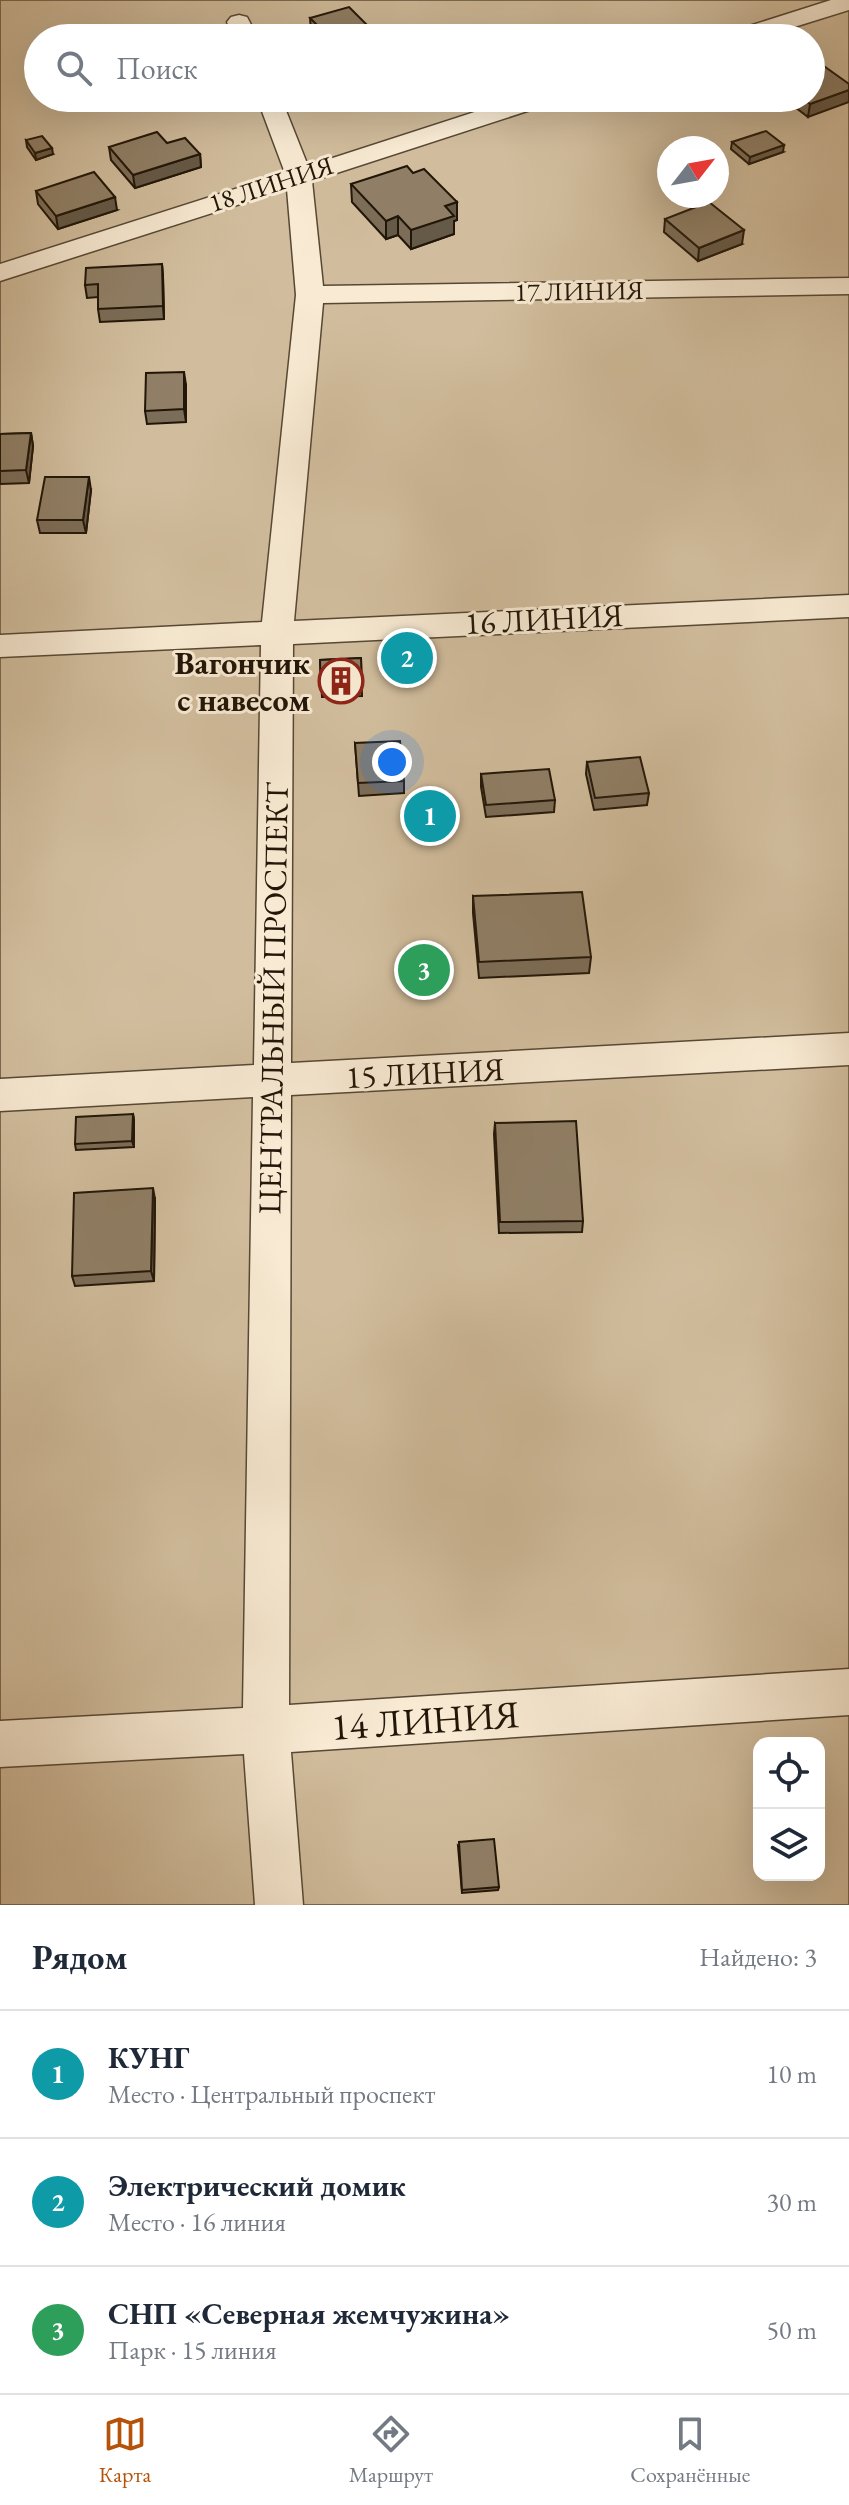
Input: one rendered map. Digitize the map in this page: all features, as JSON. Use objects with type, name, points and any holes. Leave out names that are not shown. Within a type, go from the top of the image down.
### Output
[{"type":"street","points":[[779,24],[849,2]]},
{"type":"street","name":"ЦЕНТРАЛЬНЫЙ ПРОСПЕКТ","points":[[274,112],[298,174],[310,295],[277,631],[266,1730],[279,1905]]},
{"type":"street","name":"18 ЛИНИЯ","points":[[0,273],[298,174],[498,112]]},
{"type":"street","name":"17 ЛИНИЯ","points":[[310,295],[845,285]]},
{"type":"street","name":"16 ЛИНИЯ","points":[[0,646],[849,606]]},
{"type":"street","name":"15 ЛИНИЯ","points":[[0,1095],[849,1049]]},
{"type":"street","name":"14 ЛИНИЯ","points":[[0,1744],[849,1692]]},
{"type":"shaded area","points":[[0,0],[849,0],[849,1905],[0,1905]]},
{"type":"building","points":[[349,7],[366,24],[316,24],[310,18]]},
{"type":"building","points":[[825,67],[849,84],[849,90],[825,99]]},
{"type":"building","points":[[766,131],[784,145],[750,157],[732,142]]},
{"type":"building","points":[[157,132],[167,143],[185,138],[200,154],[133,175],[109,147]]},
{"type":"building","points":[[42,136],[52,148],[35,153],[26,140]]},
{"type":"building","points":[[407,166],[413,173],[424,169],[457,202],[445,206],[454,216],[411,230],[398,216],[386,221],[351,184]]},
{"type":"building","points":[[94,172],[115,197],[56,216],[36,191]]},
{"type":"building","points":[[693,208],[716,208],[744,230],[699,248],[665,219]]},
{"type":"building","points":[[162,264],[163,306],[98,309],[98,284],[85,285],[86,268]]},
{"type":"building","points":[[184,372],[184,409],[145,411],[146,373]]},
{"type":"building","points":[[31,433],[26,470],[0,471],[0,434]]},
{"type":"building","points":[[45,477],[89,477],[83,520],[37,520]]},
{"type":"building","points":[[397,645],[416,645],[417,658],[398,658]]},
{"type":"building","name":"Вагончик с навесом","points":[[361,658],[362,689],[321,691],[320,660]]},
{"type":"building","points":[[400,741],[404,781],[358,783],[355,743]]},
{"type":"building","points":[[640,757],[649,793],[595,798],[587,762]]},
{"type":"building","points":[[549,769],[555,800],[486,805],[481,774]]},
{"type":"building","points":[[447,799],[449,820],[413,821],[412,800]]},
{"type":"building","points":[[582,892],[591,957],[479,962],[473,896]]},
{"type":"building","points":[[133,1114],[132,1141],[75,1144],[76,1117]]},
{"type":"building","points":[[576,1121],[583,1221],[500,1222],[495,1123]]},
{"type":"building","points":[[153,1188],[151,1271],[72,1276],[74,1193]]},
{"type":"building","points":[[494,1839],[499,1887],[462,1890],[459,1842]]},
{"type":"place","name":"Электрический домик","points":[[407,658]]},
{"type":"place","name":"Вагончик с навесом","points":[[341,681]]},
{"type":"place","name":"КУНГ","points":[[430,816]]},
{"type":"place","name":"СНП «Северная жемчужина»","points":[[424,970]]}]
